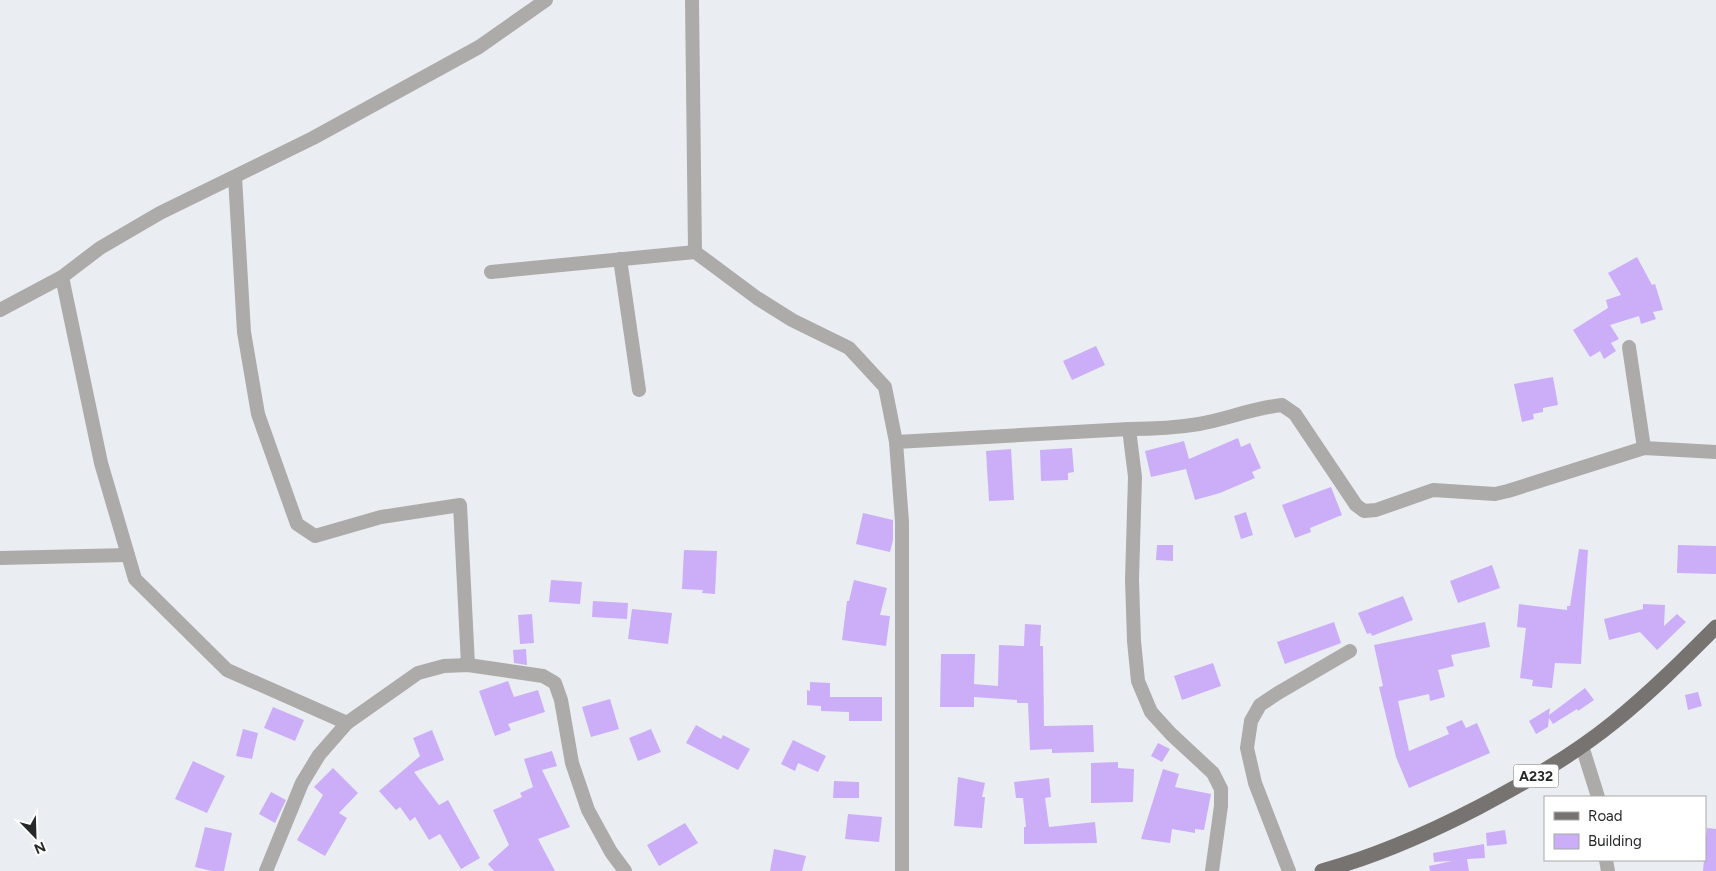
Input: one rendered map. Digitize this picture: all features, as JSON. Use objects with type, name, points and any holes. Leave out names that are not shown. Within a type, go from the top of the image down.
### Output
[{"type":"main road","name":"A232","points":[[1322,871],[1354,866],[1449,822],[1512,790],[1566,757],[1614,722],[1668,674],[1716,627]]},
{"type":"street","points":[[0,310],[62,277],[100,248],[151,218],[313,138],[480,46],[546,0]]},
{"type":"street","points":[[692,0],[695,252]]},
{"type":"street","points":[[235,177],[244,332],[258,414],[297,524],[314,536],[381,517],[460,505],[468,665]]},
{"type":"street","points":[[491,272],[695,252],[757,298],[792,320],[849,348],[885,387],[896,442],[902,522],[902,871]]},
{"type":"street","points":[[620,259],[638,390]]},
{"type":"street","points":[[62,277],[101,463],[135,579],[227,670],[347,723]]},
{"type":"street","points":[[1630,346],[1644,448]]},
{"type":"street","points":[[896,442],[1129,429],[1162,429],[1200,424],[1265,407],[1282,405],[1296,414],[1356,505],[1364,511],[1376,510],[1433,490],[1495,494],[1644,448],[1716,452]]},
{"type":"street","points":[[1129,429],[1135,477],[1132,580],[1134,641],[1138,681],[1151,712],[1171,734],[1213,773],[1221,789],[1221,806],[1212,871]]},
{"type":"street","points":[[0,558],[128,555]]},
{"type":"street","points":[[1289,871],[1255,783],[1247,748],[1251,721],[1260,705],[1350,651]]},
{"type":"street","points":[[266,871],[302,783],[319,755],[347,723],[418,674],[444,666],[468,665],[543,676],[555,683],[562,700],[572,763],[588,810],[611,852],[625,871]]},
{"type":"street","points":[[1582,746],[1598,796]]},
{"type":"building","points":[[1637,257],[1652,285],[1655,284],[1663,310],[1653,312],[1656,319],[1641,324],[1639,316],[1610,325],[1619,339],[1611,343],[1616,351],[1604,359],[1600,351],[1590,357],[1573,330],[1608,308],[1606,300],[1621,295],[1608,273]]},
{"type":"building","points":[[1096,346],[1105,365],[1072,380],[1063,361]]},
{"type":"building","points":[[1553,377],[1558,405],[1543,408],[1543,412],[1533,414],[1534,419],[1522,422],[1514,384]]},
{"type":"building","points":[[1238,438],[1241,447],[1250,443],[1261,468],[1252,472],[1255,478],[1220,493],[1195,500],[1186,469],[1151,477],[1145,451],[1184,441],[1189,459]]},
{"type":"building","points":[[1072,448],[1074,472],[1068,473],[1068,480],[1041,481],[1040,450]]},
{"type":"building","points":[[1011,449],[1014,500],[989,501],[986,451]]},
{"type":"building","points":[[1331,487],[1342,515],[1310,528],[1311,532],[1295,538],[1282,505]]},
{"type":"building","points":[[1246,512],[1253,535],[1241,539],[1234,516]]},
{"type":"building","points":[[863,513],[893,520],[893,540],[890,552],[856,544]]},
{"type":"building","points":[[1157,545],[1173,545],[1173,561],[1156,560]]},
{"type":"building","points":[[1678,545],[1716,546],[1716,574],[1677,573]]},
{"type":"building","points":[[1579,549],[1588,550],[1581,664],[1555,663],[1552,688],[1532,686],[1533,680],[1520,678],[1526,628],[1517,627],[1519,604],[1567,610],[1567,606],[1570,606]]},
{"type":"building","points":[[684,550],[717,551],[715,594],[702,593],[703,590],[682,589]]},
{"type":"building","points":[[1492,565],[1500,588],[1458,603],[1450,581]]},
{"type":"building","points":[[551,580],[582,582],[580,604],[549,602]]},
{"type":"building","points":[[854,580],[887,588],[880,615],[890,616],[886,646],[842,640],[847,601],[849,601]]},
{"type":"building","points":[[1403,596],[1413,620],[1372,636],[1371,633],[1367,634],[1358,613]]},
{"type":"building","points":[[593,601],[628,603],[627,619],[592,617]]},
{"type":"building","points":[[1643,604],[1665,605],[1664,626],[1677,614],[1686,622],[1657,650],[1640,632],[1609,640],[1604,619],[1643,609]]},
{"type":"building","points":[[632,609],[672,613],[668,644],[628,639]]},
{"type":"building","points":[[532,614],[534,643],[520,644],[518,615]]},
{"type":"building","points":[[1334,622],[1341,643],[1285,664],[1277,642]]},
{"type":"building","points":[[1485,622],[1490,647],[1451,655],[1454,666],[1438,670],[1445,697],[1430,701],[1429,694],[1398,701],[1409,751],[1449,734],[1446,727],[1462,720],[1466,728],[1477,723],[1490,753],[1409,788],[1396,757],[1379,687],[1383,686],[1374,645]]},
{"type":"building","points":[[1025,624],[1041,625],[1040,646],[1043,646],[1044,726],[1093,725],[1094,752],[1052,753],[1052,749],[1030,750],[1028,703],[1017,703],[1017,700],[974,697],[974,707],[940,707],[941,654],[975,654],[974,684],[998,686],[999,645],[1024,646]]},
{"type":"building","points":[[526,649],[527,665],[514,663],[513,650]]},
{"type":"building","points":[[1213,663],[1221,686],[1182,700],[1174,676]]},
{"type":"building","points":[[508,681],[514,697],[538,690],[545,712],[508,724],[511,730],[495,736],[479,691]]},
{"type":"building","points":[[810,682],[830,683],[830,697],[882,697],[882,721],[849,721],[849,712],[821,711],[821,706],[807,705],[807,690],[810,691]]},
{"type":"building","points":[[1585,688],[1594,700],[1553,724],[1549,718],[1548,727],[1536,734],[1529,721],[1550,708],[1549,715]]},
{"type":"building","points":[[1698,692],[1702,706],[1688,710],[1685,695]]},
{"type":"building","points":[[610,699],[619,729],[591,737],[582,707]]},
{"type":"building","points":[[273,707],[304,720],[295,741],[264,728]]},
{"type":"building","points":[[696,725],[721,739],[723,735],[750,749],[738,770],[686,743]]},
{"type":"building","points":[[243,729],[258,733],[252,759],[236,756]]},
{"type":"building","points":[[651,729],[661,752],[638,761],[629,738]]},
{"type":"building","points":[[432,730],[444,760],[414,772],[439,805],[448,800],[480,858],[461,869],[440,834],[429,840],[415,817],[410,821],[400,807],[396,810],[379,791],[420,756],[413,738]]},
{"type":"building","points":[[793,740],[826,756],[818,772],[798,763],[795,771],[781,764]]},
{"type":"building","points":[[1158,743],[1170,749],[1162,762],[1151,756]]},
{"type":"building","points":[[552,751],[557,766],[542,770],[570,827],[538,839],[555,871],[494,871],[488,864],[509,845],[493,810],[522,797],[520,793],[533,787],[524,759]]},
{"type":"building","points":[[193,761],[225,776],[207,813],[175,799]]},
{"type":"building","points":[[1118,762],[1118,768],[1134,769],[1133,802],[1091,803],[1091,763]]},
{"type":"building","points":[[333,768],[358,793],[339,813],[347,818],[325,856],[297,840],[323,795],[314,787]]},
{"type":"building","points":[[1163,769],[1179,774],[1175,787],[1211,794],[1204,830],[1195,829],[1195,833],[1172,829],[1170,843],[1141,839]]},
{"type":"building","points":[[958,777],[985,783],[982,797],[985,797],[982,828],[954,826]]},
{"type":"building","points":[[1049,778],[1051,797],[1045,798],[1049,827],[1095,822],[1097,843],[1024,844],[1024,827],[1026,827],[1023,798],[1016,798],[1014,782]]},
{"type":"building","points":[[834,781],[859,782],[859,798],[833,798]]},
{"type":"building","points":[[271,792],[286,800],[275,823],[259,814]]},
{"type":"building","points":[[848,814],[882,817],[879,842],[845,839]]},
{"type":"building","points":[[685,823],[698,843],[659,866],[647,845]]},
{"type":"building","points":[[205,827],[232,833],[224,871],[212,871],[195,867]]},
{"type":"building","points":[[1707,828],[1716,829],[1716,871],[1703,871],[1704,861],[1706,861]]},
{"type":"building","points":[[1505,830],[1507,844],[1487,846],[1486,833]]},
{"type":"building","points":[[1484,844],[1485,858],[1467,859],[1469,871],[1430,871],[1429,866],[1452,861],[1434,862],[1433,853]]},
{"type":"building","points":[[774,849],[806,856],[802,871],[770,871]]}]
